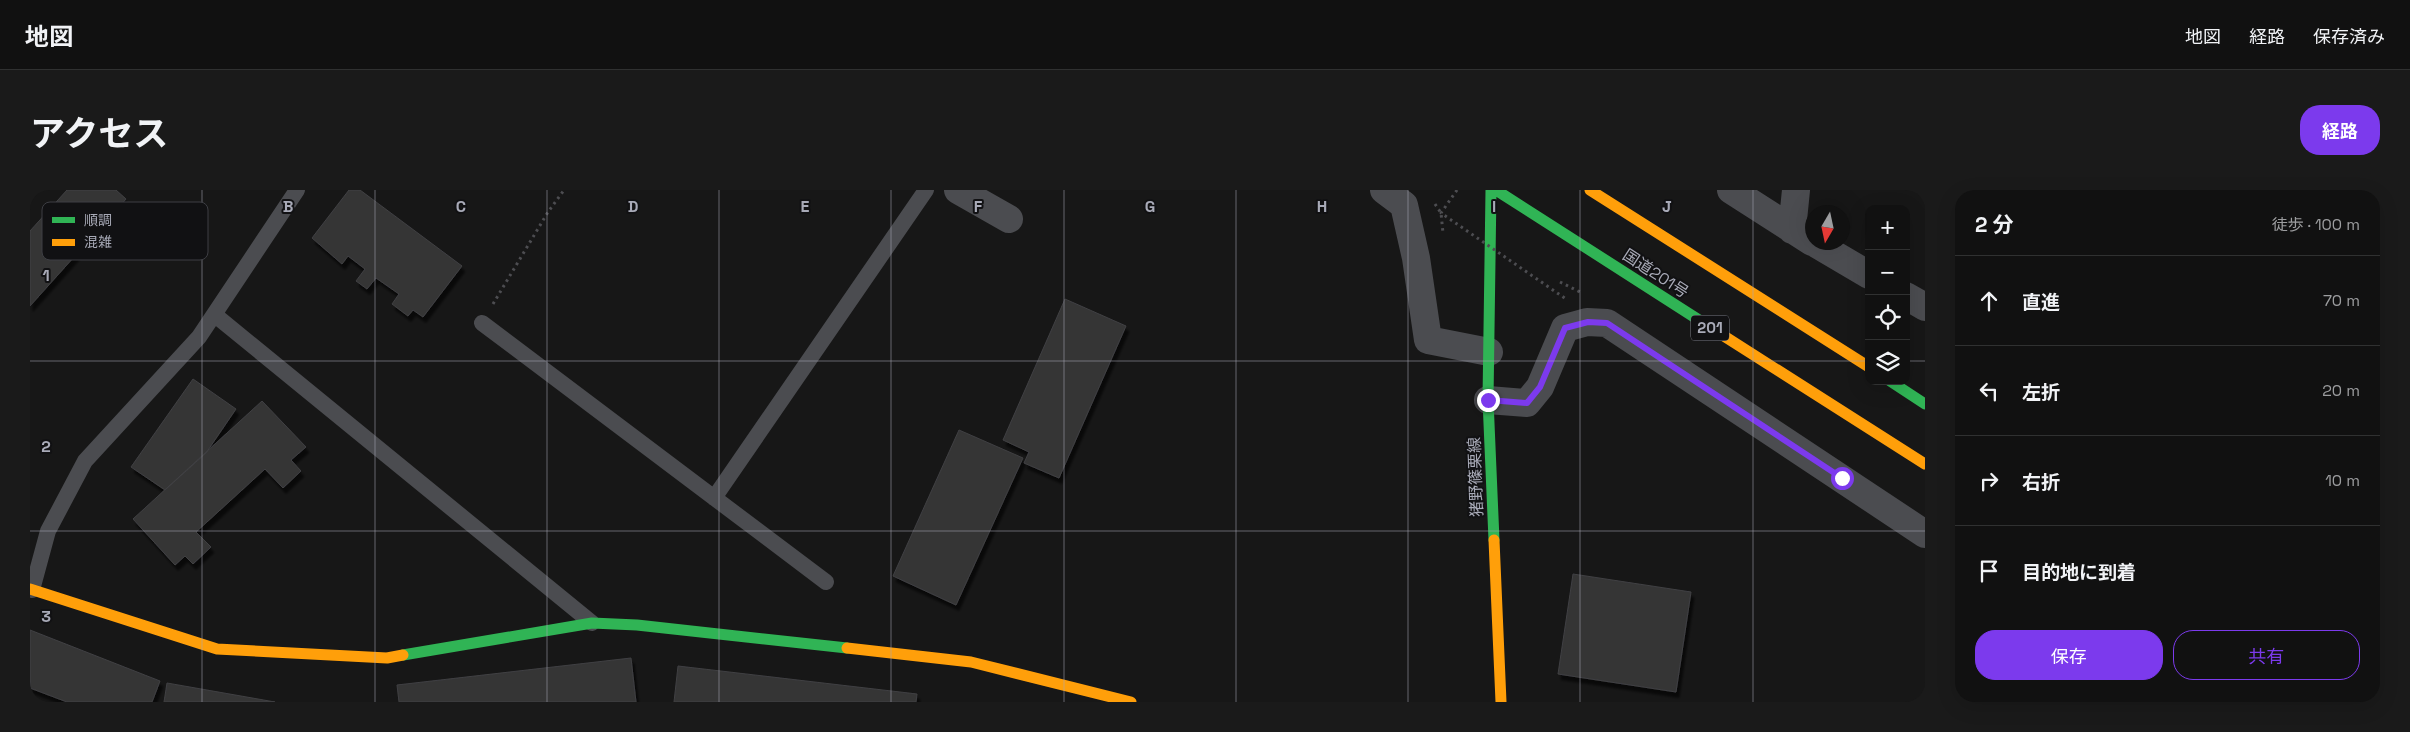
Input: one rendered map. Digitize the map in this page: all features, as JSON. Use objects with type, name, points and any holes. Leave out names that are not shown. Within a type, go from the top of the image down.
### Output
[{"type":"main road","name":"猪野篠栗線","points":[[1491,190],[1488,400],[1501,702]]},
{"type":"main road","name":"国道201号","points":[[1496,190],[1925,464]]},
{"type":"main road","points":[[1590,190],[1865,364]]},
{"type":"main road","points":[[1896,385],[1925,404]]},
{"type":"main road","points":[[31,590],[217,649],[387,658],[592,622],[647,626],[971,662],[1131,702]]},
{"type":"street","points":[[958,190],[1009,220]]},
{"type":"street","points":[[1384,190],[1404,205],[1416,258],[1428,340],[1489,352]]},
{"type":"street","points":[[1731,190],[1805,237]]},
{"type":"street","points":[[1796,190],[1805,233]]},
{"type":"street","points":[[1826,250],[1865,273]]},
{"type":"street","points":[[1910,298],[1925,307]]},
{"type":"street","points":[[1488,400],[1527,403],[1540,387],[1565,328],[1588,322],[1607,323],[1925,534]]},
{"type":"lane","points":[[31,590],[48,531],[85,461],[199,338],[297,190]]},
{"type":"lane","points":[[714,498],[926,190]]},
{"type":"lane","points":[[215,315],[592,622]]},
{"type":"lane","points":[[482,323],[826,582]]},
{"type":"path","points":[[482,323],[548,212],[564,190]]},
{"type":"path","points":[[1456,190],[1442,213],[1566,298]]},
{"type":"building","points":[[67,190],[116,190],[126,199],[123,202],[56,202]]},
{"type":"building","points":[[349,190],[360,190],[462,266],[423,317],[413,310],[408,316],[392,304],[399,294],[376,278],[367,289],[356,281],[365,269],[348,256],[342,264],[312,238]]},
{"type":"building","points":[[42,218],[42,260],[71,260],[30,306],[30,231]]},
{"type":"building","points":[[1065,299],[1126,326],[1059,478],[1024,463],[1029,452],[1003,440]]},
{"type":"building","points":[[193,379],[236,409],[206,453],[165,490],[131,467]]},
{"type":"building","points":[[262,401],[306,447],[291,460],[301,471],[283,488],[265,469],[196,532],[211,547],[193,564],[185,556],[175,565],[133,519]]},
{"type":"building","points":[[959,430],[1023,458],[956,605],[893,576]]},
{"type":"building","points":[[1573,574],[1691,592],[1676,692],[1558,674]]},
{"type":"building","points":[[30,630],[160,681],[152,702],[67,702],[30,688]]},
{"type":"building","points":[[631,658],[636,702],[399,702],[397,685]]},
{"type":"building","points":[[678,666],[917,694],[916,702],[674,702]]},
{"type":"building","points":[[167,683],[275,702],[164,702]]},
{"type":"traffic: fast","points":[[1491,190],[1488,400],[1494,540]]},
{"type":"traffic: fast","points":[[1496,190],[1702,322]]},
{"type":"traffic: fast","points":[[1896,385],[1925,404]]},
{"type":"traffic: fast","points":[[403,655],[592,623],[637,625],[847,648]]},
{"type":"traffic: slow","points":[[1590,190],[1865,364]]},
{"type":"traffic: slow","points":[[1702,322],[1925,464]]},
{"type":"traffic: slow","points":[[1494,540],[1501,702]]},
{"type":"traffic: slow","points":[[30,589],[217,649],[387,658],[403,655]]},
{"type":"traffic: slow","points":[[847,648],[971,662],[1131,702]]},
{"type":"route","points":[[1488,400],[1527,403],[1540,387],[1565,328],[1588,322],[1607,323],[1842,478]]}]
